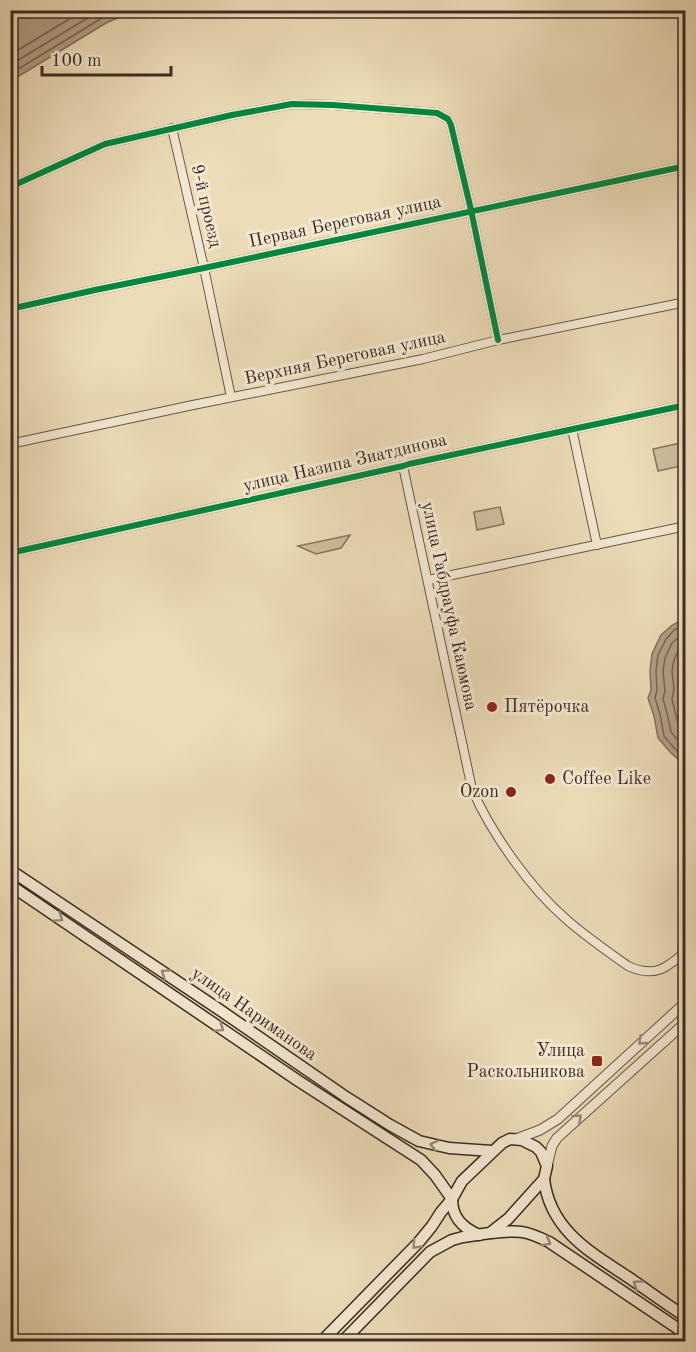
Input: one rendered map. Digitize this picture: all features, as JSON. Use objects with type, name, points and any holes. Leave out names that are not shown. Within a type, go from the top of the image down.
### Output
[{"type":"main road","name":"улица Нариманова","points":[[10,870],[390,1125],[419,1141],[449,1148],[492,1151]]},
{"type":"main road","name":"улица Нариманова","points":[[10,885],[297,1080],[421,1160],[452,1199]]},
{"type":"main road","points":[[321,1341],[418,1243],[452,1199],[462,1181],[502,1143],[515,1139],[536,1147],[548,1166],[544,1179],[521,1206],[508,1219],[485,1234],[465,1228],[459,1223],[453,1211],[452,1199]]},
{"type":"main road","points":[[544,1179],[554,1212],[570,1236],[686,1317]]},
{"type":"main road","points":[[342,1341],[430,1252],[452,1240],[463,1237],[515,1231],[531,1234],[549,1242],[686,1334]]},
{"type":"street","points":[[10,187],[105,144],[292,104],[437,113],[448,119],[452,125],[498,340]]},
{"type":"street","name":"9-й проезд","points":[[172,128],[231,398]]},
{"type":"street","name":"Первая Береговая улица","points":[[10,309],[686,166]]},
{"type":"street","name":"Верхняя Береговая улица","points":[[10,444],[686,302]]},
{"type":"street","name":"улица Назипа Зиатдинова","points":[[10,553],[686,405]]},
{"type":"street","points":[[572,429],[597,545]]},
{"type":"street","name":"улица Габдрауфа Каюмова","points":[[404,466],[472,789],[488,821],[530,881],[547,901],[566,920],[628,966],[646,972],[662,970],[686,951]]},
{"type":"street","points":[[428,580],[686,526]]},
{"type":"street","points":[[515,1139],[540,1130],[558,1119],[686,1002]]},
{"type":"street","points":[[548,1166],[552,1146],[557,1138],[686,1022]]},
{"type":"shaded area","points":[[685,442],[685,465],[658,471],[653,449]]},
{"type":"shaded area","points":[[500,507],[504,524],[477,530],[474,512]]},
{"type":"shaded area","points":[[350,535],[341,548],[316,554],[298,546]]},
{"type":"water","points":[[11,10],[134,11],[106,23],[11,81]]},
{"type":"water","points":[[685,618],[685,760],[678,759],[658,738],[648,698],[651,690],[652,654],[661,635]]},
{"type":"cycle path","points":[[10,187],[105,144],[292,104],[437,113],[448,119],[451,125],[498,340]]},
{"type":"cycle path","points":[[10,309],[686,166]]},
{"type":"cycle path","points":[[10,553],[686,405]]},
{"type":"place","name":"Пятёрочка","points":[[492,707]]},
{"type":"place","name":"Coffee Like","points":[[550,779]]},
{"type":"place","name":"Ozon","points":[[511,792]]},
{"type":"place","name":"Улица Раскольникова","points":[[597,1061]]}]
